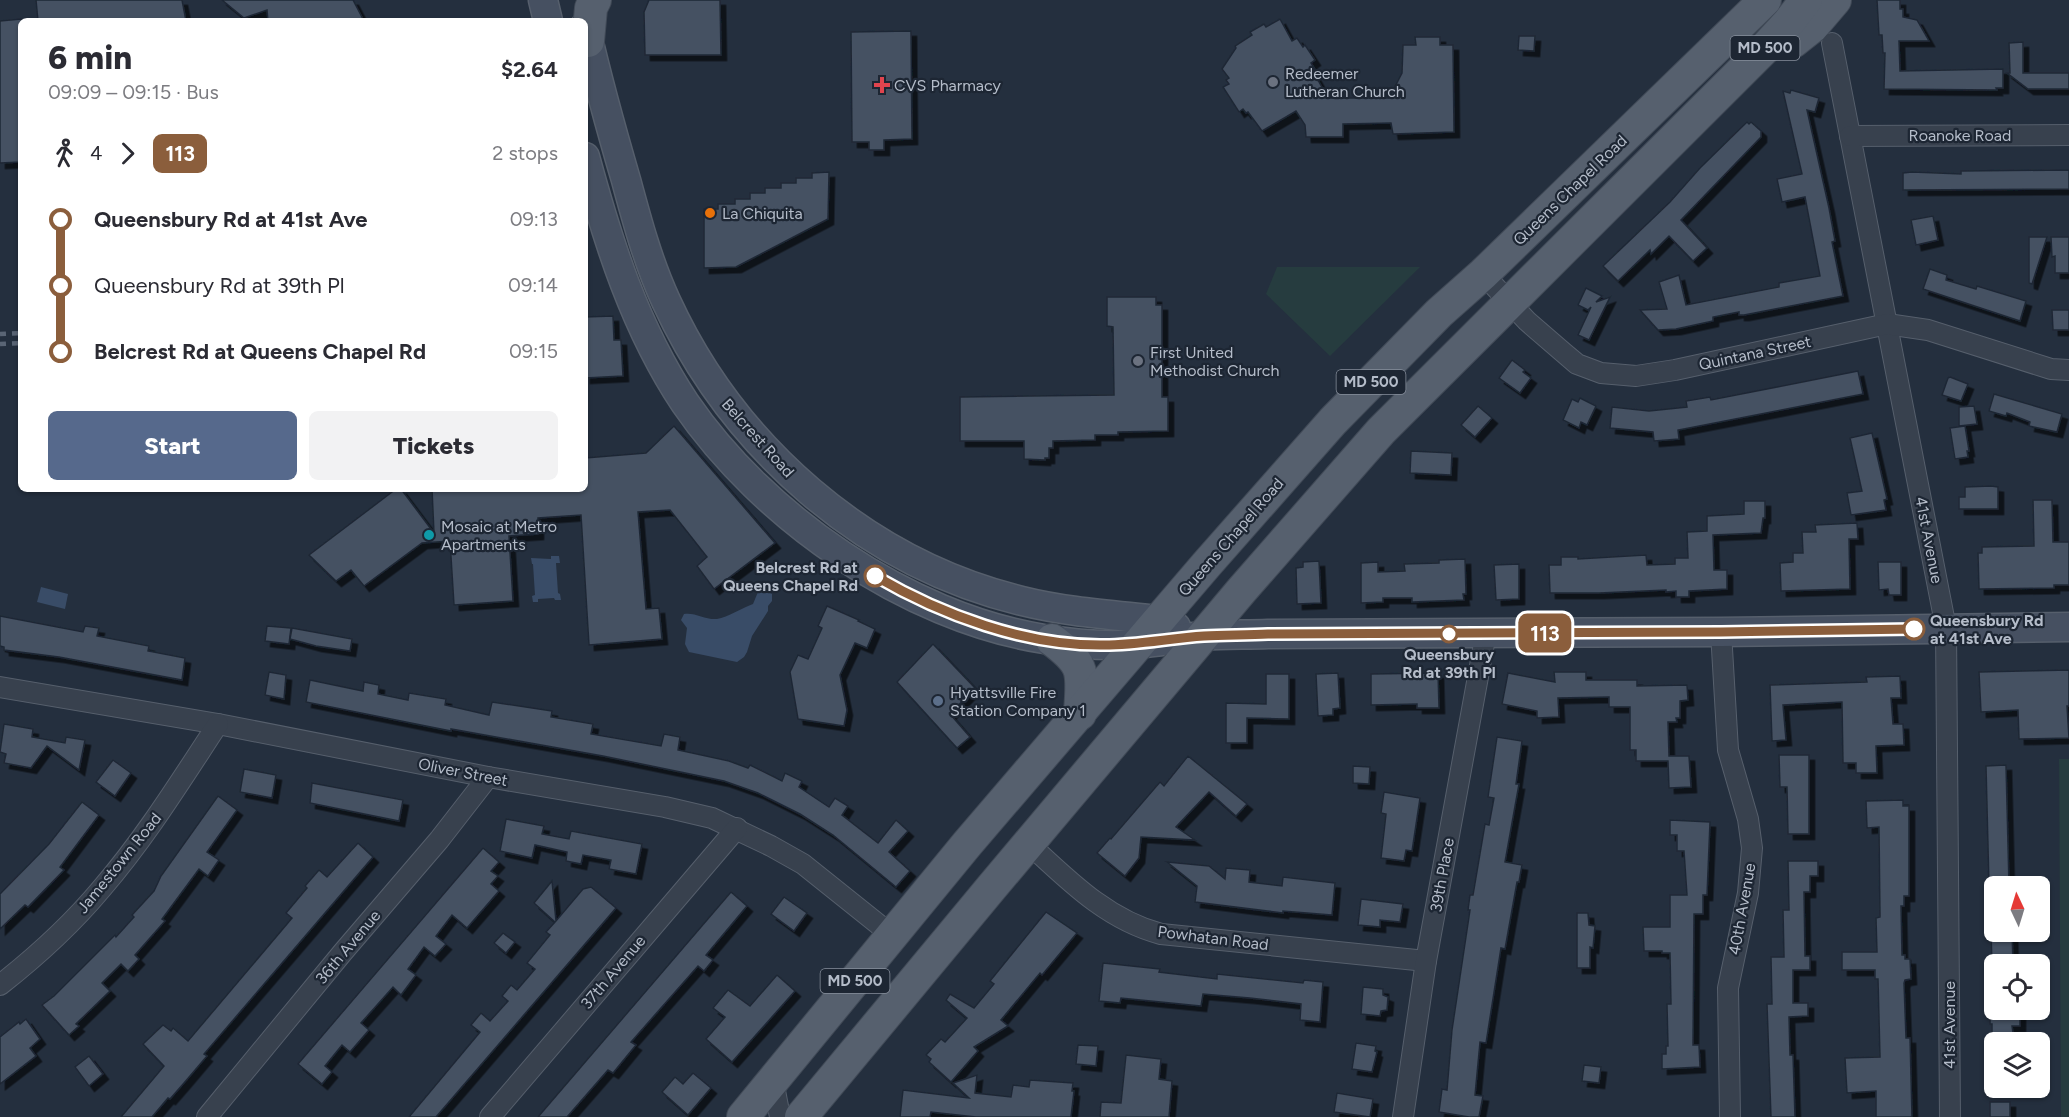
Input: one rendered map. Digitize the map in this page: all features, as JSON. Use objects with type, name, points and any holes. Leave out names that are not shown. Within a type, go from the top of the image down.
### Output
[{"type":"main road","points":[[543,0],[547,18]]},
{"type":"main road","name":"Belcrest Road","points":[[579,0],[583,18]]},
{"type":"main road","points":[[588,21],[595,0]]},
{"type":"main road","points":[[1623,138],[1720,31],[1731,11],[1733,0]]},
{"type":"main road","name":"Queens Chapel Road","points":[[743,1117],[967,844],[1080,714],[1137,644],[1333,421],[1431,320],[1483,274],[1765,0]]},
{"type":"main road","name":"MD 500","points":[[801,1117],[1028,843],[1382,431],[1781,31],[1806,0]]},
{"type":"main road","points":[[1720,92],[1812,27],[1835,0]]},
{"type":"main road","name":"Belcrest Road","points":[[588,38],[597,80],[646,253],[666,301],[694,355],[721,397],[778,463],[820,501],[867,535],[962,583],[1023,602],[1158,620],[1204,636]]},
{"type":"main road","name":"Belcrest Road","points":[[588,168],[613,255],[629,294],[669,376],[715,443],[772,500],[825,544],[852,563],[906,594],[964,619],[1052,640],[1102,645],[1137,644],[1204,636],[1268,634],[1721,632],[2069,627]]},
{"type":"main road","points":[[901,554],[923,578],[926,602]]},
{"type":"main road","points":[[1052,640],[1071,654],[1078,664],[1081,675],[1080,714]]},
{"type":"main road","points":[[881,1019],[882,995],[902,956],[901,944],[893,936]]},
{"type":"street","name":"41st Avenue","points":[[1832,43],[1946,628],[1950,1117]]},
{"type":"street","name":"Roanoke Road","points":[[1850,136],[2069,135]]},
{"type":"street","name":"Quintana Street","points":[[1483,274],[1527,321],[1577,364],[1601,373],[1619,376],[1636,376],[1675,370],[1887,324],[1928,330],[2063,370]]},
{"type":"street","name":"40th Avenue","points":[[1721,632],[1728,750],[1748,819],[1752,848],[1748,893],[1728,988],[1730,1117]]},
{"type":"street","name":"39th Place","points":[[1402,1117],[1426,961],[1486,633]]},
{"type":"street","name":"Oliver Street","points":[[0,687],[218,724],[712,818],[737,828],[803,864],[893,936]]},
{"type":"street","name":"Jamestown Road","points":[[0,985],[64,929],[102,888],[166,804],[218,724]]},
{"type":"street","name":"36th Avenue","points":[[207,1117],[488,777]]},
{"type":"street","name":"37th Avenue","points":[[490,1117],[737,828]]},
{"type":"street","name":"Powhatan Road","points":[[1028,843],[1100,907],[1146,930],[1161,934],[1426,961]]},
{"type":"street","points":[[773,1080],[780,1117]]},
{"type":"green space","points":[[1277,267],[1420,267],[1330,356],[1266,294]]},
{"type":"green space","points":[[2059,759],[2069,759],[2069,1117],[2061,1117]]},
{"type":"water","points":[[551,556],[559,556],[560,563],[556,563],[558,593],[561,600],[538,599],[538,602],[533,602],[532,596],[535,595],[531,558],[551,559]]},
{"type":"water","points":[[41,587],[68,594],[65,609],[37,602]]},
{"type":"water","points":[[765,590],[772,594],[772,601],[752,636],[744,657],[737,662],[689,652],[685,644],[687,628],[681,620],[684,614],[713,619],[721,618],[753,604],[758,592]]},
{"type":"building","points":[[36,0],[182,0],[185,18],[38,18]]},
{"type":"building","points":[[222,0],[353,0],[362,18],[268,18],[267,10],[244,18]]},
{"type":"building","points":[[649,0],[720,0],[721,55],[645,55],[644,12]]},
{"type":"building","points":[[1877,0],[1900,0],[1903,17],[1917,20],[1929,41],[1899,41],[1900,71],[2003,69],[2003,88],[1996,88],[1997,90],[1884,89],[1885,53],[1883,53],[1882,35],[1879,35]]},
{"type":"building","points":[[18,19],[18,162],[0,163],[0,21]]},
{"type":"building","name":"Redeemer Lutheran Church","points":[[1280,19],[1292,41],[1297,38],[1315,60],[1311,63],[1316,71],[1314,73],[1328,98],[1389,98],[1402,73],[1403,45],[1416,45],[1415,37],[1440,37],[1440,45],[1453,45],[1454,132],[1393,134],[1391,123],[1343,124],[1343,137],[1306,137],[1305,125],[1296,111],[1262,131],[1248,112],[1246,113],[1243,109],[1239,112],[1223,87],[1229,84],[1226,80],[1229,78],[1222,69],[1236,48],[1235,46],[1252,35],[1250,32]]},
{"type":"building","name":"CVS Pharmacy","points":[[911,31],[912,139],[884,140],[884,150],[869,150],[869,142],[852,142],[851,32]]},
{"type":"building","points":[[1519,36],[1535,36],[1534,51],[1518,50]]},
{"type":"building","points":[[2023,42],[2023,73],[2069,73],[2069,89],[2028,89],[2007,73],[2010,73],[2009,43]]},
{"type":"building","points":[[1791,90],[1819,98],[1815,112],[1807,110],[1829,208],[1835,241],[1832,242],[1843,296],[1744,315],[1739,315],[1739,312],[1713,317],[1713,321],[1676,329],[1658,330],[1640,310],[1667,309],[1659,282],[1679,275],[1686,305],[1779,287],[1779,283],[1820,276],[1805,197],[1782,202],[1777,179],[1802,174],[1783,91],[1790,93]]},
{"type":"building","points":[[1747,122],[1749,124],[1751,122],[1761,131],[1761,137],[1681,220],[1707,248],[1693,261],[1669,236],[1651,254],[1650,250],[1618,281],[1603,266],[1670,202],[1700,168]]},
{"type":"building","points":[[2069,170],[2069,189],[1903,190],[1903,173],[1961,174],[1961,171]]},
{"type":"building","points":[[829,172],[828,219],[736,267],[704,268],[704,209],[718,209],[718,204],[735,204],[735,199],[750,199],[750,193],[765,193],[765,188],[781,188],[781,183],[796,183],[796,178],[812,178],[812,173]]},
{"type":"building","points":[[1933,216],[1938,240],[1916,245],[1911,220]]},
{"type":"building","points":[[2029,237],[2047,237],[2032,284],[2029,283]]},
{"type":"building","points":[[2051,237],[2069,237],[2069,273],[2055,273],[2055,256],[2052,257]]},
{"type":"building","points":[[1930,269],[1947,275],[1946,280],[1976,289],[1977,286],[2026,301],[2020,321],[1923,289]]},
{"type":"building","points":[[1586,288],[1602,296],[1596,302],[1610,297],[1589,340],[1578,335],[1591,307],[1588,310],[1578,305]]},
{"type":"building","name":"First United Methodist Church","points":[[1107,297],[1156,297],[1156,305],[1162,305],[1162,397],[1168,397],[1168,431],[1118,432],[1118,435],[1095,435],[1095,440],[1053,441],[1053,448],[1049,448],[1049,458],[1045,460],[1024,459],[1024,441],[960,441],[960,397],[1114,395],[1113,327],[1107,326]]},
{"type":"building","points":[[2052,310],[2069,310],[2069,330],[2053,330]]},
{"type":"building","points":[[613,316],[614,340],[621,340],[623,376],[588,378],[588,317]]},
{"type":"building","points":[[1512,360],[1531,378],[1520,393],[1499,378]]},
{"type":"building","points":[[1858,371],[1863,394],[1678,430],[1679,439],[1654,441],[1653,432],[1610,428],[1612,407],[1649,411],[1687,407],[1686,401],[1710,397],[1711,400]]},
{"type":"building","points":[[1950,377],[1968,384],[1961,401],[1942,395]]},
{"type":"building","points":[[1994,394],[2062,414],[2057,432],[2029,426],[2030,422],[2007,413],[2006,416],[1989,411]]},
{"type":"building","points":[[1580,398],[1596,406],[1587,425],[1581,422],[1579,428],[1563,420],[1572,399],[1578,402]]},
{"type":"building","points":[[1478,406],[1492,418],[1475,437],[1461,425]]},
{"type":"building","points":[[1974,406],[1977,424],[1959,426],[1959,407]]},
{"type":"building","name":"Mosaic at Metro Apartments","points":[[674,426],[775,543],[714,589],[697,566],[707,557],[670,510],[638,512],[646,609],[659,608],[662,639],[589,645],[581,515],[538,518],[538,534],[509,536],[513,601],[454,605],[450,541],[422,543],[364,586],[351,570],[336,581],[309,555],[392,492],[403,492],[434,533],[432,492],[588,492],[588,458],[646,453]]},
{"type":"building","points":[[1965,426],[1968,457],[1955,459],[1950,428]]},
{"type":"building","points":[[1872,433],[1887,499],[1884,500],[1886,510],[1851,515],[1847,493],[1862,491],[1850,438]]},
{"type":"building","points":[[1411,451],[1452,453],[1451,475],[1410,473]]},
{"type":"building","points":[[1965,487],[1998,487],[1998,509],[1959,509],[1959,497],[1965,497]]},
{"type":"building","points":[[2033,500],[2052,500],[2053,542],[2069,542],[2069,585],[2054,585],[2054,588],[1979,589],[1978,553],[1982,553],[1982,547],[2034,546]]},
{"type":"building","points":[[1744,501],[1765,501],[1765,518],[1763,518],[1761,533],[1713,535],[1714,570],[1727,570],[1727,589],[1689,591],[1689,597],[1676,597],[1676,591],[1666,592],[1666,590],[1550,593],[1549,565],[1561,565],[1561,557],[1578,557],[1578,559],[1646,555],[1647,565],[1675,564],[1675,558],[1688,558],[1687,532],[1707,531],[1707,516],[1744,514]]},
{"type":"building","points":[[1857,523],[1858,539],[1849,539],[1850,589],[1781,591],[1780,563],[1793,562],[1793,553],[1803,553],[1802,532],[1816,532],[1815,525]]},
{"type":"building","points":[[1465,559],[1466,594],[1463,594],[1464,600],[1412,602],[1412,598],[1383,598],[1383,602],[1361,603],[1361,563],[1378,562],[1378,572],[1405,571],[1404,564],[1439,563],[1439,560]]},
{"type":"building","points":[[1319,561],[1321,603],[1297,604],[1296,568],[1303,567],[1303,562]]},
{"type":"building","points":[[1878,562],[1901,562],[1901,595],[1889,595],[1888,589],[1879,590]]},
{"type":"building","points":[[1519,564],[1519,599],[1496,600],[1494,565]]},
{"type":"building","points":[[827,606],[875,629],[867,648],[855,643],[840,675],[847,710],[844,726],[798,719],[790,672],[798,655],[808,659],[822,628],[818,626]]},
{"type":"building","points":[[0,616],[83,632],[85,626],[99,628],[97,636],[149,646],[148,651],[185,658],[182,680],[59,657],[4,650],[4,647],[0,646]]},
{"type":"building","points":[[267,626],[291,628],[289,644],[265,641]]},
{"type":"building","points":[[292,628],[352,639],[350,651],[290,639]]},
{"type":"building","name":"Hyattsville Fire Station Company 1","points":[[933,644],[975,688],[950,714],[970,737],[957,748],[897,682]]},
{"type":"building","points":[[2069,670],[2069,706],[2067,706],[2069,738],[2019,739],[2018,710],[1981,712],[1979,672]]},
{"type":"building","points":[[269,672],[286,675],[284,699],[265,695]]},
{"type":"building","points":[[1554,672],[1586,672],[1586,680],[1637,680],[1637,686],[1687,685],[1688,700],[1680,701],[1680,718],[1676,718],[1677,722],[1668,722],[1669,756],[1689,756],[1691,787],[1669,788],[1668,761],[1636,761],[1636,750],[1630,750],[1630,707],[1609,707],[1609,697],[1558,698],[1559,717],[1537,718],[1537,711],[1502,704],[1508,673],[1555,682]]},
{"type":"building","points":[[1338,673],[1340,708],[1333,709],[1333,715],[1318,716],[1316,674]]},
{"type":"building","points":[[1438,673],[1439,708],[1417,708],[1417,704],[1371,705],[1371,674]]},
{"type":"building","points":[[1266,674],[1289,674],[1289,719],[1247,718],[1247,743],[1226,743],[1226,703],[1266,704]]},
{"type":"building","points":[[1900,676],[1901,698],[1891,698],[1893,724],[1903,724],[1904,745],[1876,746],[1877,773],[1856,773],[1856,763],[1843,763],[1842,702],[1783,705],[1786,740],[1772,741],[1770,685],[1867,682],[1866,677]]},
{"type":"building","points":[[310,680],[363,691],[364,682],[379,685],[378,694],[408,700],[409,693],[446,699],[445,705],[489,715],[492,702],[552,711],[551,717],[593,724],[591,734],[661,746],[664,734],[680,737],[678,750],[729,761],[748,768],[750,765],[782,781],[785,773],[802,781],[799,787],[829,807],[835,798],[848,806],[842,815],[878,843],[896,820],[908,831],[889,852],[910,871],[896,887],[833,835],[800,814],[758,793],[724,781],[603,756],[451,729],[451,731],[306,702]]},
{"type":"building","points":[[4,724],[33,729],[32,737],[65,743],[66,737],[85,740],[79,770],[47,746],[31,768],[4,763],[6,754],[0,752]]},
{"type":"building","points":[[1497,737],[1522,741],[1516,784],[1519,784],[1505,862],[1522,865],[1505,949],[1501,948],[1486,1043],[1480,1042],[1475,1095],[1483,1096],[1479,1117],[1469,1117],[1439,1112],[1442,1089],[1447,1090],[1452,1030],[1470,910],[1468,910],[1470,895],[1473,895],[1485,824],[1489,825],[1494,798],[1488,797]]},
{"type":"building","points":[[1779,755],[1809,755],[1809,834],[1788,834],[1787,787],[1780,787]]},
{"type":"building","points":[[1188,756],[1247,804],[1236,816],[1209,792],[1176,827],[1195,840],[1141,837],[1139,858],[1125,876],[1097,853],[1160,782],[1164,786]]},
{"type":"building","points":[[113,760],[131,773],[115,796],[96,782]]},
{"type":"building","points":[[2006,765],[2009,876],[1989,876],[1986,766]]},
{"type":"building","points":[[1353,766],[1370,767],[1369,784],[1353,783]]},
{"type":"building","points":[[244,769],[276,775],[272,798],[240,792]]},
{"type":"building","points":[[312,783],[403,800],[399,821],[310,803]]},
{"type":"building","points":[[1384,792],[1420,798],[1412,851],[1406,850],[1404,861],[1381,858],[1386,814],[1381,813]]},
{"type":"building","points":[[218,796],[237,810],[207,852],[219,860],[208,876],[199,869],[162,919],[165,921],[135,955],[139,959],[128,971],[121,964],[102,983],[110,991],[76,1024],[79,1026],[69,1035],[42,1005],[54,996],[115,935],[116,937],[134,917],[132,915],[154,891],[161,876]]},
{"type":"building","points":[[1903,800],[1903,806],[1909,806],[1909,896],[1904,896],[1904,906],[1901,906],[1902,955],[1905,955],[1905,959],[1910,959],[1911,979],[1905,980],[1904,983],[1906,1038],[1910,1038],[1912,1117],[1876,1117],[1876,1091],[1847,1093],[1845,1058],[1880,1057],[1878,979],[1875,979],[1875,970],[1842,970],[1842,952],[1877,952],[1876,918],[1880,917],[1879,827],[1867,828],[1866,801]]},
{"type":"building","points":[[82,802],[99,815],[60,867],[64,870],[28,907],[25,905],[0,929],[0,894],[49,844]]},
{"type":"building","points":[[506,819],[544,826],[542,834],[569,839],[571,831],[642,844],[636,874],[609,869],[611,860],[583,855],[581,864],[566,861],[567,852],[535,845],[532,858],[500,851]]},
{"type":"building","points":[[1670,820],[1710,822],[1707,895],[1703,895],[1703,914],[1694,914],[1693,1045],[1699,1045],[1700,1067],[1662,1069],[1662,1054],[1666,1054],[1666,1046],[1668,1046],[1667,1004],[1671,1004],[1670,953],[1644,951],[1643,927],[1670,927],[1670,895],[1687,895],[1684,851],[1677,851],[1677,835],[1670,835]]},
{"type":"building","points":[[358,843],[373,857],[204,1054],[207,1056],[184,1083],[152,1117],[121,1117],[164,1066],[143,1044],[163,1025],[171,1031],[173,1028],[188,1041],[292,918],[286,913],[307,888],[305,886],[319,870],[327,877]]},
{"type":"building","points":[[483,848],[499,862],[491,871],[498,876],[491,884],[499,891],[467,928],[452,915],[436,936],[446,944],[435,956],[424,947],[408,969],[416,975],[401,995],[393,987],[361,1023],[369,1030],[350,1052],[342,1045],[325,1066],[332,1072],[322,1084],[298,1064]]},
{"type":"building","points":[[1788,861],[1818,861],[1818,876],[1810,876],[1810,892],[1804,892],[1805,956],[1810,956],[1810,970],[1793,970],[1793,1003],[1808,1003],[1808,1016],[1789,1017],[1795,1117],[1771,1117],[1767,1004],[1772,1004],[1771,957],[1784,957],[1783,910],[1789,910]]},
{"type":"building","points":[[1167,862],[1209,866],[1225,879],[1226,868],[1250,870],[1249,882],[1282,886],[1283,877],[1335,883],[1332,915],[1283,911],[1283,913],[1195,902],[1197,886]]},
{"type":"building","points":[[552,881],[556,921],[583,889],[591,887],[616,908],[436,1117],[409,1117],[480,1032],[471,1025],[481,1013],[490,1021],[508,1001],[502,996],[511,985],[517,990],[535,969],[527,963],[550,935],[546,932],[555,922],[534,903]]},
{"type":"building","points":[[731,892],[747,906],[706,955],[713,960],[704,971],[698,966],[631,1042],[636,1045],[613,1073],[608,1070],[567,1117],[538,1117]]},
{"type":"building","points":[[784,897],[807,913],[794,931],[771,914]]},
{"type":"building","points":[[1361,899],[1403,904],[1400,922],[1380,920],[1380,927],[1358,925]]},
{"type":"building","points":[[1046,912],[1077,933],[1001,1020],[1008,1026],[974,1047],[978,1051],[951,1082],[929,1062],[931,1059],[926,1055],[941,1039],[945,1042],[967,1018],[946,1000],[950,994],[974,1008],[994,984],[990,981]]},
{"type":"building","points":[[1577,913],[1588,913],[1589,925],[1595,926],[1593,948],[1590,947],[1590,968],[1577,968]]},
{"type":"building","points":[[503,933],[515,942],[506,953],[494,943]]},
{"type":"building","points":[[1991,942],[2012,942],[2013,954],[1992,954]]},
{"type":"building","points":[[1103,963],[1160,969],[1159,972],[1217,979],[1217,974],[1303,983],[1304,980],[1323,982],[1320,1022],[1300,1020],[1301,1004],[1250,998],[1203,994],[1201,1006],[1121,998],[1120,1003],[1099,1001]]},
{"type":"building","points":[[777,975],[795,991],[732,1062],[706,1039],[725,1017],[713,1008],[728,990],[750,1006]]},
{"type":"building","points":[[1363,987],[1383,989],[1383,995],[1388,997],[1387,1010],[1381,1011],[1380,1016],[1361,1014]]},
{"type":"building","points":[[26,1019],[40,1039],[30,1048],[36,1056],[0,1084],[0,1037]]},
{"type":"building","points":[[1990,1020],[2020,1020],[2020,1026],[2012,1026],[2013,1032],[1992,1032],[1992,1024]]},
{"type":"building","points":[[1356,1043],[1376,1046],[1375,1051],[1377,1052],[1372,1072],[1352,1069]]},
{"type":"building","points":[[1078,1045],[1098,1046],[1096,1066],[1076,1064]]},
{"type":"building","points":[[1126,1055],[1161,1059],[1159,1079],[1172,1081],[1169,1117],[1100,1117],[1101,1102],[1121,1103]]},
{"type":"building","points":[[89,1056],[103,1074],[89,1086],[75,1067]]},
{"type":"building","points":[[1584,1065],[1601,1067],[1599,1083],[1582,1081]]},
{"type":"building","points":[[693,1073],[711,1088],[688,1115],[662,1092],[675,1077],[683,1084]]},
{"type":"building","points":[[977,1075],[975,1093],[1011,1097],[1013,1085],[1029,1087],[1030,1080],[1073,1083],[1071,1117],[976,1117],[931,1112],[930,1117],[900,1117],[903,1090],[969,1098],[953,1083]]},
{"type":"building","points":[[1337,1093],[1373,1099],[1370,1117],[1334,1112]]},
{"type":"building","points":[[1990,1102],[2010,1102],[2010,1117],[1990,1117]]},
{"type":"railway","points":[[0,334],[18,333]]},
{"type":"railway","points":[[0,344],[18,343]]},
{"type":"bus line","name":"113","points":[[875,576],[906,594],[964,619],[1042,639],[1102,645],[1137,644],[1204,636],[1268,634],[1914,629]]},
{"type":"place","name":"Redeemer Lutheran Church","points":[[1273,82]]},
{"type":"place","name":"CVS Pharmacy","points":[[882,85]]},
{"type":"place","name":"La Chiquita","points":[[710,213]]},
{"type":"place","name":"First United Methodist Church","points":[[1138,361]]},
{"type":"place","name":"Mosaic at Metro Apartments","points":[[429,535]]},
{"type":"place","name":"Belcrest Rd at Queens Chapel Rd","points":[[875,576]]},
{"type":"place","name":"Queensbury Rd at 41st Ave","points":[[1914,629]]},
{"type":"place","name":"Queensbury Rd at 39th Pl","points":[[1449,634]]},
{"type":"place","name":"Hyattsville Fire Station Company 1","points":[[938,701]]}]
